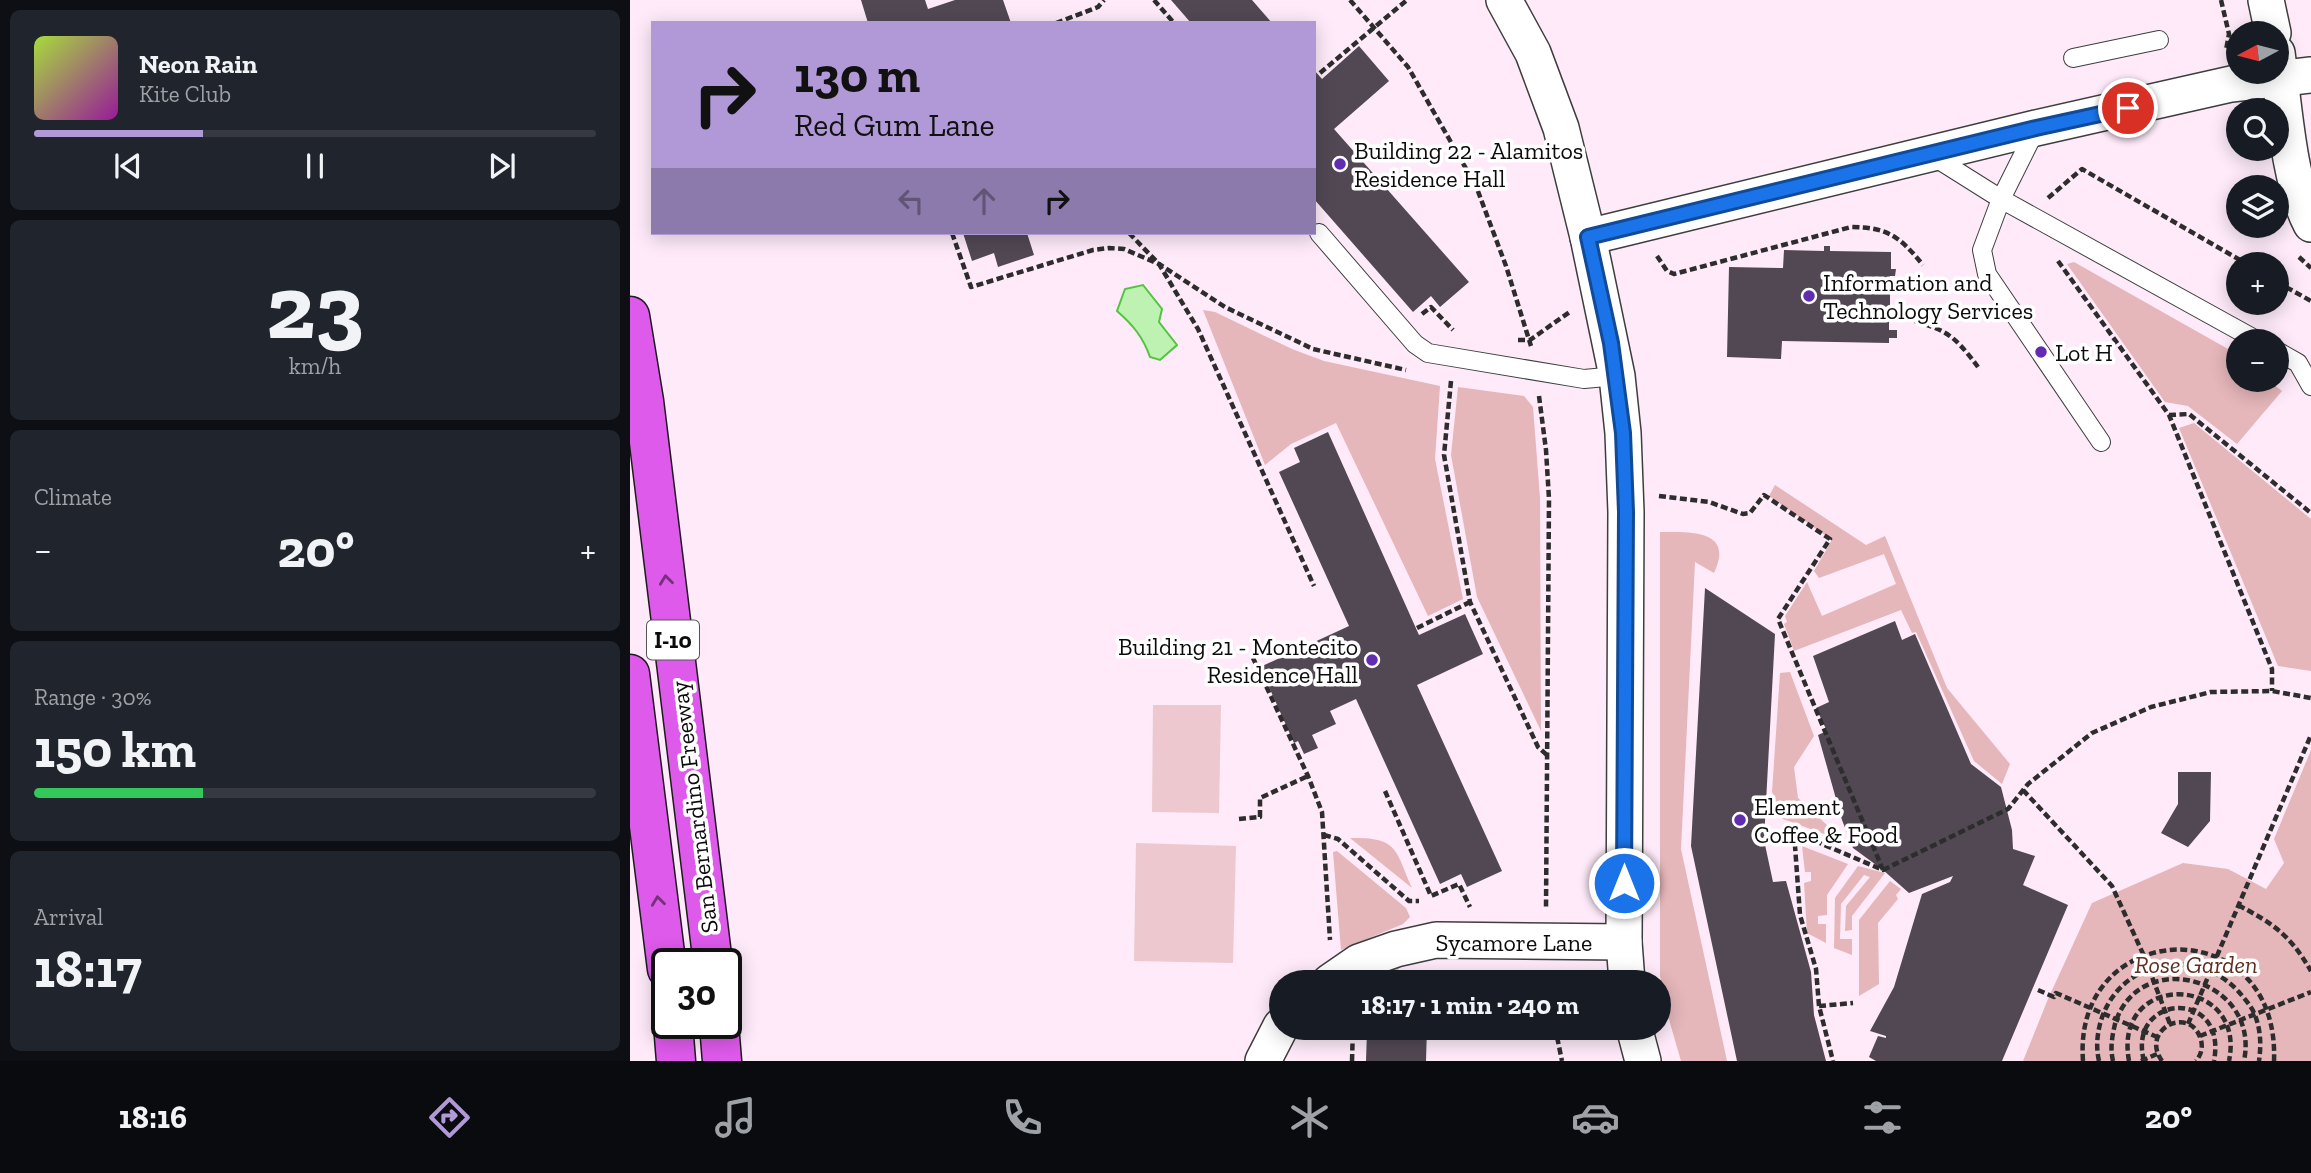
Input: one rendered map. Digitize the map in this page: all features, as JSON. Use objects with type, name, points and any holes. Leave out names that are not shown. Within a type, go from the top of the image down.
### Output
[{"type":"highway","name":"San Bernardino Freeway","points":[[630,316],[646,414],[711,948]]},
{"type":"highway","points":[[630,674],[664,948]]},
{"type":"highway","points":[[674,1039],[676,1061]]},
{"type":"highway","points":[[720,1039],[722,1061]]},
{"type":"street","points":[[1504,0],[1533,53],[1561,128],[1588,237],[1616,376],[1623,433],[1625,499],[1626,970]]},
{"type":"street","points":[[2266,0],[2270,21]]},
{"type":"street","points":[[2289,69],[2297,181],[2311,224]]},
{"type":"street","points":[[1588,237],[2036,128],[2235,84]]},
{"type":"street","name":"Sycamore Lane","points":[[1330,966],[1359,962],[1396,949],[1436,940],[1624,942]]},
{"type":"street","points":[[1263,1061],[1274,1040]]},
{"type":"street","points":[[1637,1040],[1643,1061]]},
{"type":"lane","points":[[2073,58],[2159,40]]},
{"type":"lane","points":[[2036,128],[2001,199],[1982,250],[1987,274],[2101,442]]},
{"type":"lane","points":[[1931,155],[2029,215],[2237,329]]},
{"type":"lane","points":[[1320,233],[1402,330],[1415,344],[1428,352],[1584,379],[1616,376]]},
{"type":"lane","points":[[2289,358],[2298,363],[2311,386]]},
{"type":"path","points":[[1061,21],[1098,7],[1104,0]]},
{"type":"path","points":[[1154,0],[1172,21]]},
{"type":"path","points":[[1350,0],[1408,67],[1476,186],[1530,340],[1546,450],[1549,499],[1545,940]]},
{"type":"path","points":[[1320,73],[1407,0]]},
{"type":"path","points":[[2221,0],[2227,21]]},
{"type":"path","points":[[2029,215],[2082,169],[2226,252]]},
{"type":"path","points":[[1645,258],[1658,256],[1667,271],[1674,274],[1851,227],[1873,227],[1891,234],[1906,245],[1923,265]]},
{"type":"path","points":[[2061,232],[2051,251],[2169,415],[2272,669],[2272,691]]},
{"type":"path","points":[[953,235],[971,287],[1093,250],[1124,249],[1159,264],[1225,307],[1313,349],[1416,372]]},
{"type":"path","points":[[1131,235],[1159,264],[1198,330],[1314,586]]},
{"type":"path","points":[[2289,289],[2311,302]]},
{"type":"path","points":[[1517,340],[1530,340],[1580,305]]},
{"type":"path","points":[[1402,330],[1431,307],[1458,336]]},
{"type":"path","points":[[1905,318],[1943,330],[1958,341],[1978,367]]},
{"type":"path","points":[[1440,378],[1464,382]]},
{"type":"path","points":[[1451,380],[1444,455],[1470,602],[1538,747],[1548,756]]},
{"type":"path","points":[[2169,415],[2189,414],[2311,513]]},
{"type":"path","points":[[1656,495],[1709,502],[1743,514],[1750,513],[1764,495],[1830,539],[1778,619],[1883,870]]},
{"type":"path","points":[[1417,628],[1470,602]]},
{"type":"path","points":[[1253,659],[1322,812],[1330,966]]},
{"type":"path","points":[[1833,1061],[1819,1006],[1816,969],[1800,915],[1794,832],[1883,870],[2008,808],[2023,790],[2092,733],[2151,707],[2211,692],[2272,691],[2311,698]]},
{"type":"path","points":[[2188,1024],[2311,735]]},
{"type":"path","points":[[1239,819],[1260,817],[1260,798],[1308,776]]},
{"type":"path","points":[[2023,790],[2112,886],[2144,956],[2170,1024]]},
{"type":"path","points":[[1385,791],[1431,896],[1459,884],[1471,908]]},
{"type":"path","points":[[1324,835],[1338,839],[1409,901],[1419,901]]},
{"type":"path","points":[[2238,905],[2268,920],[2278,929],[2297,947],[2311,971]]},
{"type":"path","points":[[2083,1061],[2083,1032],[2090,1006],[2102,987],[2120,968],[2144,956],[2167,950],[2195,950],[2216,956],[2234,967],[2256,989],[2268,1010],[2274,1031],[2274,1061]]},
{"type":"path","points":[[2099,1061],[2097,1037],[2103,1013],[2113,996],[2129,980],[2148,969],[2171,963],[2195,965],[2210,970],[2228,980],[2245,998],[2255,1015],[2261,1036],[2259,1061]]},
{"type":"path","points":[[2113,1061],[2111,1038],[2125,1004],[2154,983],[2170,979],[2190,979],[2205,984],[2220,993],[2235,1008],[2242,1020],[2245,1037],[2244,1061]]},
{"type":"path","points":[[2038,990],[2054,997],[2056,993],[2090,1006],[2157,1037]]},
{"type":"path","points":[[2200,1036],[2311,992]]},
{"type":"path","points":[[2129,1061],[2126,1045],[2130,1024],[2142,1006],[2159,996],[2179,993],[2199,997],[2216,1007],[2227,1026],[2232,1047],[2229,1061]]},
{"type":"path","points":[[1819,1006],[1853,1003]]},
{"type":"path","points":[[2157,1055],[2142,1061],[2144,1030],[2151,1018],[2164,1010],[2178,1007],[2193,1010],[2206,1019],[2215,1031],[2217,1047],[2214,1061]]},
{"type":"path","points":[[2162,1061],[2157,1055],[2157,1037],[2163,1028],[2179,1022],[2188,1024],[2200,1036],[2202,1046],[2196,1061]]},
{"type":"path","points":[[1352,1061],[1353,1040]]},
{"type":"path","points":[[1558,1040],[1562,1061]]},
{"type":"green space","points":[[2074,262],[2226,348],[2226,392],[2281,392],[2237,444],[2188,406],[2165,402],[2067,264]]},
{"type":"green space","points":[[1203,310],[1215,312],[1292,349],[1324,361],[1440,386],[1435,459],[1463,599],[1428,616],[1336,423],[1291,444],[1265,465]]},
{"type":"green space","points":[[1458,387],[1524,396],[1533,407],[1540,498],[1541,731],[1477,597],[1451,455]]},
{"type":"green space","points":[[2194,423],[2311,519],[2311,671],[2278,666],[2179,428]]},
{"type":"green space","points":[[1775,485],[1866,545],[1885,536],[1947,688],[2010,764],[2002,784],[1974,761],[1916,632],[1912,633],[1901,610],[1794,651],[1784,624],[1787,622],[1785,616],[1807,582],[1822,616],[1896,584],[1884,554],[1819,578],[1814,571],[1832,540],[1769,496]]},
{"type":"green space","points":[[1660,532],[1684,532],[1706,536],[1714,541],[1719,559],[1714,573],[1695,562],[1681,849],[1727,1061],[1681,1061],[1671,1026],[1671,970],[1660,970]]},
{"type":"green space","points":[[1790,672],[1814,736],[1794,767],[1798,798],[1829,827],[1827,835],[1783,819],[1772,792],[1780,673]]},
{"type":"green space","name":"Rose Garden","points":[[2311,750],[2311,1061],[2023,1061],[2092,903],[2183,863],[2228,869],[2266,889],[2284,863],[2274,839]]},
{"type":"green space","points":[[1350,838],[1378,840],[1393,848],[1412,888]]},
{"type":"green space","points":[[1802,846],[1848,864],[1827,895],[1827,915],[1818,916],[1818,924],[1826,924],[1826,943],[1807,933],[1804,883],[1811,881],[1811,872],[1805,872]]},
{"type":"green space","points":[[1337,851],[1406,908],[1410,917],[1403,924],[1341,950],[1333,852]]},
{"type":"green space","points":[[1858,866],[1885,873],[1852,916],[1852,930],[1845,931],[1846,906],[1870,877],[1864,875],[1841,904],[1840,939],[1852,939],[1852,955],[1834,948],[1835,898]]},
{"type":"green space","points":[[1890,881],[1901,889],[1896,895],[1898,899],[1878,923],[1879,984],[1859,996],[1859,920]]},
{"type":"shaded area","points":[[1143,285],[1162,309],[1159,322],[1177,345],[1160,360],[1150,357],[1137,332],[1117,311],[1125,289]]},
{"type":"shaded area","points":[[1153,705],[1221,705],[1219,813],[1152,812]]},
{"type":"shaded area","points":[[1136,843],[1236,846],[1233,963],[1134,961]]},
{"type":"building","points":[[861,0],[925,0],[928,9],[955,0],[1003,0],[1010,21],[867,21]]},
{"type":"building","points":[[1171,0],[1252,0],[1270,21],[1189,21]]},
{"type":"building","name":"Building 22 - Alamitos Residence Hall","points":[[1359,46],[1389,81],[1334,129],[1469,282],[1440,307],[1431,296],[1413,312],[1316,201],[1316,72],[1322,79]]},
{"type":"building","points":[[964,235],[1028,235],[1034,255],[998,267],[994,253],[972,261]]},
{"type":"building","name":"Information and Technology Services","points":[[1824,246],[1830,246],[1830,251],[1891,252],[1891,269],[1896,269],[1895,276],[1890,276],[1890,316],[1894,315],[1894,322],[1889,322],[1889,330],[1897,330],[1897,338],[1889,338],[1889,343],[1782,341],[1781,359],[1727,357],[1729,267],[1783,268],[1784,250],[1824,251]]},
{"type":"building","name":"Building 21 - Montecito Residence Hall","points":[[1328,432],[1419,635],[1465,614],[1483,654],[1417,685],[1502,871],[1467,887],[1461,874],[1440,884],[1356,699],[1330,711],[1336,724],[1312,735],[1318,748],[1304,754],[1298,741],[1294,743],[1260,667],[1349,626],[1279,472],[1300,462],[1294,448]]},
{"type":"building","points":[[1705,588],[1775,634],[1764,840],[1773,882],[1786,881],[1811,972],[1814,1015],[1826,1061],[1737,1061],[1691,846]]},
{"type":"building","points":[[1895,621],[1902,640],[1915,634],[1971,764],[2001,787],[2012,830],[2013,849],[2035,856],[2023,885],[2068,905],[2002,1061],[1876,1061],[1869,1057],[1878,1036],[1886,1038],[1870,1031],[1894,987],[1922,894],[1950,882],[1953,876],[1909,893],[1853,848],[1842,820],[1818,735],[1827,731],[1816,708],[1829,702],[1813,656]]},
{"type":"building","points":[[2178,772],[2211,772],[2210,821],[2188,847],[2161,833],[2178,804]]},
{"type":"building","points":[[1367,1040],[1427,1040],[1426,1061],[1366,1061]]},
{"type":"place","name":"Building 22 - Alamitos Residence Hall","points":[[1340,164]]},
{"type":"place","name":"Information and Technology Services","points":[[1809,296]]},
{"type":"place","name":"Lot H","points":[[2041,352]]},
{"type":"place","name":"Building 21 - Montecito Residence Hall","points":[[1372,660]]},
{"type":"place","name":"Element Coffee & Food","points":[[1740,820]]},
{"type":"route","points":[[1624,883],[1626,512],[1623,433],[1611,343],[1588,237],[2128,108]]}]
